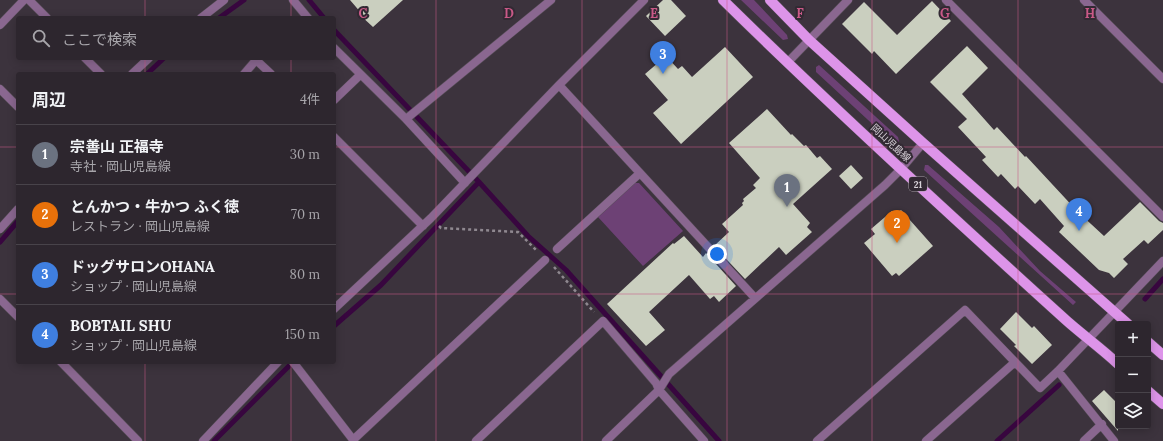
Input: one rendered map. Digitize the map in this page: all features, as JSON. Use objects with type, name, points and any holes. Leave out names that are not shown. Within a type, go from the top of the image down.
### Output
[{"type":"main road","name":"岡山児島線","points":[[723,0],[787,63],[901,169],[1088,339],[1115,362]]},
{"type":"main road","points":[[770,0],[809,40],[1124,321]]},
{"type":"main road","points":[[1151,345],[1163,355]]},
{"type":"main road","points":[[1150,393],[1163,404]]},
{"type":"street","points":[[0,25],[24,0]]},
{"type":"street","points":[[29,0],[45,16]]},
{"type":"street","points":[[212,16],[224,0]]},
{"type":"street","points":[[293,0],[306,16]]},
{"type":"street","points":[[408,117],[551,0]]},
{"type":"street","points":[[336,307],[423,226],[559,85],[644,0]]},
{"type":"street","points":[[787,63],[848,0]]},
{"type":"street","points":[[946,0],[1163,217]]},
{"type":"street","points":[[1084,0],[1163,79]]},
{"type":"street","points":[[336,50],[360,75],[408,117],[467,181]]},
{"type":"street","points":[[87,60],[99,72]]},
{"type":"street","points":[[134,72],[147,60]]},
{"type":"street","points":[[245,72],[254,60]]},
{"type":"street","points":[[256,60],[268,72]]},
{"type":"street","points":[[336,98],[360,75]]},
{"type":"street","points":[[559,85],[755,298]]},
{"type":"street","points":[[0,89],[16,105]]},
{"type":"street","points":[[336,139],[423,226]]},
{"type":"street","points":[[606,441],[661,388],[669,374],[885,185],[923,143]]},
{"type":"street","points":[[557,250],[640,173]]},
{"type":"street","points":[[0,229],[16,211]]},
{"type":"street","points":[[295,364],[354,441],[545,260]]},
{"type":"street","points":[[817,441],[965,310],[1040,388],[1163,261]]},
{"type":"street","points":[[0,299],[16,315]]},
{"type":"street","points":[[476,441],[603,321],[661,388],[704,441]]},
{"type":"street","points":[[926,441],[1015,362]]},
{"type":"street","points":[[64,364],[138,441]]},
{"type":"street","points":[[203,441],[276,364]]},
{"type":"street","points":[[1058,371],[1102,424],[1114,441]]},
{"type":"street","points":[[1084,441],[1102,424]]},
{"type":"shaded area","points":[[741,0],[754,0],[787,35],[788,39],[783,40]]},
{"type":"shaded area","points":[[819,65],[898,137],[898,143],[893,143],[816,72],[816,67]]},
{"type":"shaded area","points":[[925,165],[928,165],[999,227],[1040,271],[1076,302],[1073,305],[924,170]]},
{"type":"shaded area","points":[[634,183],[639,183],[683,231],[643,266],[598,217]]},
{"type":"building","points":[[350,0],[403,0],[373,27],[360,15],[362,14]]},
{"type":"building","points":[[663,0],[671,0],[686,16],[665,36],[646,16]]},
{"type":"building","points":[[932,1],[951,21],[896,74],[874,51],[872,54],[842,24],[864,2],[897,35]]},
{"type":"building","points":[[967,46],[988,68],[962,94],[994,130],[997,127],[1078,212],[1104,236],[1140,202],[1159,221],[1163,223],[1163,230],[1148,244],[1144,240],[1123,259],[1128,264],[1114,278],[1109,273],[1099,270],[1059,232],[1064,226],[1040,199],[1035,204],[1018,186],[1015,189],[1001,174],[998,177],[982,160],[986,157],[958,127],[967,119],[930,82]]},
{"type":"building","points":[[725,47],[753,77],[681,144],[653,113],[668,100],[645,74],[666,56],[678,69],[682,66],[692,77]]},
{"type":"building","points":[[767,109],[791,135],[792,134],[804,146],[806,145],[817,158],[820,156],[832,169],[793,204],[810,223],[807,227],[812,232],[786,255],[779,247],[745,279],[714,246],[729,232],[722,224],[743,205],[743,199],[756,188],[753,185],[760,178],[729,143]]},
{"type":"building","points":[[851,165],[863,178],[851,189],[839,176]]},
{"type":"building","points":[[901,210],[933,246],[899,276],[896,273],[892,276],[864,243],[875,234],[871,229],[892,211],[895,215]]},
{"type":"building","points":[[684,236],[703,257],[706,253],[736,286],[719,302],[714,296],[710,299],[689,275],[649,312],[665,330],[646,346],[607,304],[673,243],[674,244]]},
{"type":"building","points":[[1016,312],[1032,328],[1034,326],[1052,345],[1032,364],[1000,329]]},
{"type":"building","points":[[1104,390],[1115,401],[1115,428],[1092,401]]},
{"type":"waterway","points":[[222,16],[244,0]]},
{"type":"waterway","points":[[309,0],[322,16]]},
{"type":"waterway","points":[[336,32],[479,182],[528,236],[566,270],[719,441]]},
{"type":"waterway","points":[[149,72],[162,60]]},
{"type":"waterway","points":[[336,324],[381,285],[479,182]]},
{"type":"waterway","points":[[0,242],[16,223]]},
{"type":"waterway","points":[[1145,299],[1163,279]]},
{"type":"waterway","points":[[214,441],[291,364]]},
{"type":"waterway","points":[[997,441],[1059,385]]},
{"type":"place","name":"ドッグサロンOHANA","points":[[663,74]]},
{"type":"place","name":"宗善山 正福寺","points":[[787,207]]},
{"type":"place","name":"BOBTAIL SHU","points":[[1079,231]]},
{"type":"place","name":"とんかつ・牛かつ ふく徳","points":[[897,243]]}]
